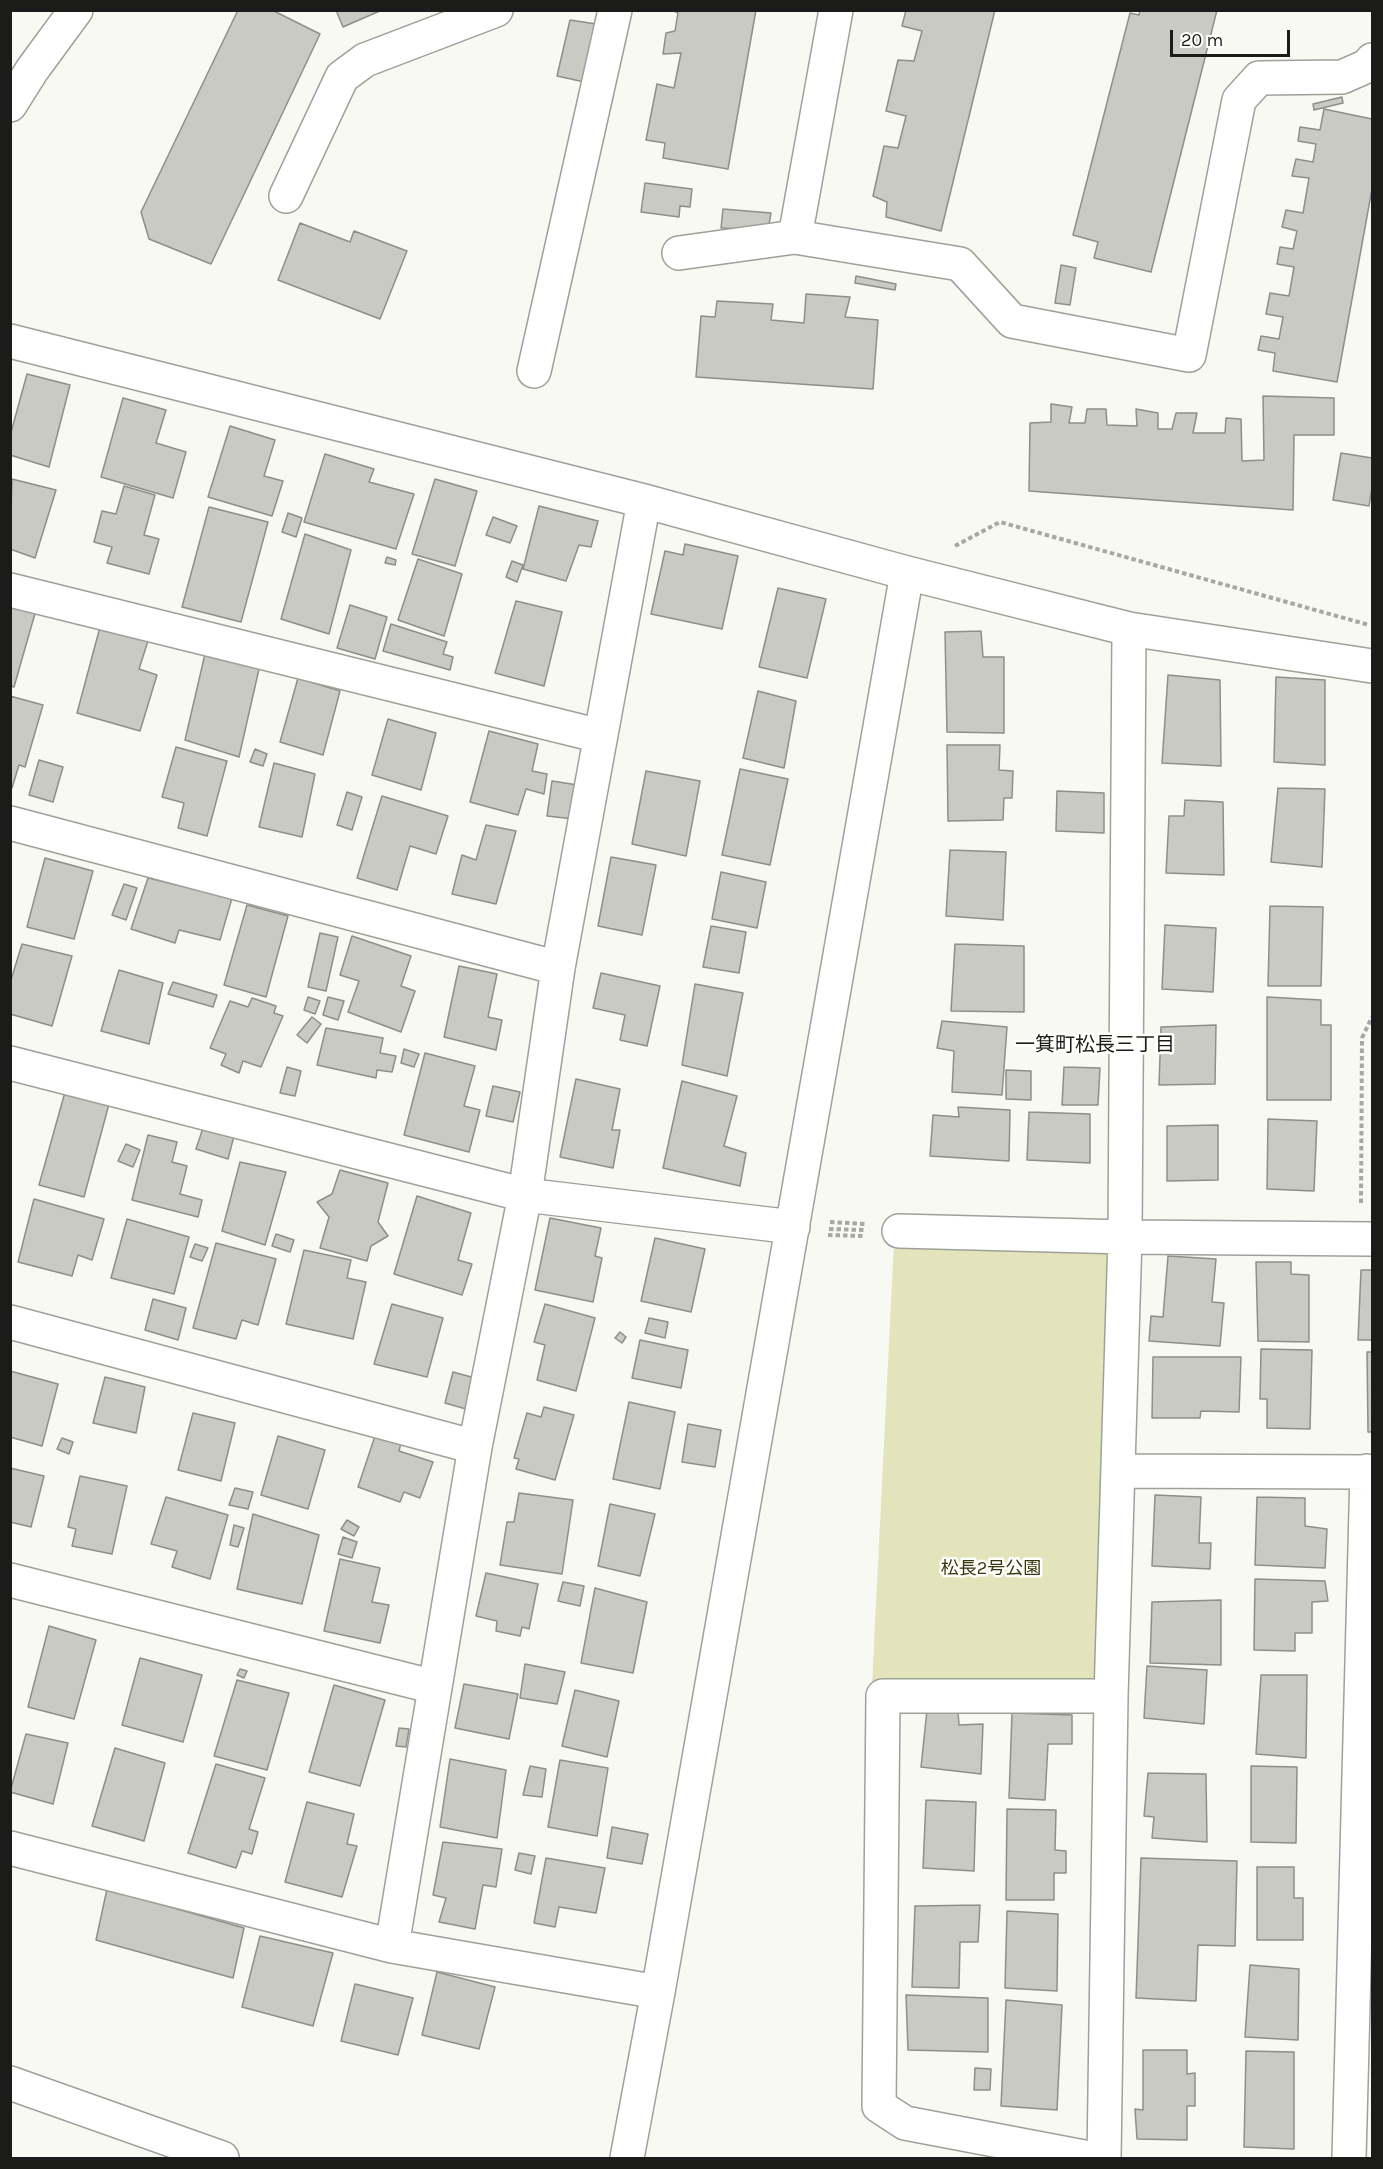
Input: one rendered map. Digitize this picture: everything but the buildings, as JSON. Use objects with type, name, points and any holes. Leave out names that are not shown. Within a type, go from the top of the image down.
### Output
[{"type":"street","points":[[10,105],[32,70],[76,10]]},
{"type":"street","points":[[286,196],[342,76],[364,60],[496,10]]},
{"type":"street","points":[[534,371],[615,10]]},
{"type":"street","points":[[795,237],[836,10]]},
{"type":"street","points":[[679,254],[795,237],[960,264],[1012,321],[1189,355],[1239,100],[1259,78],[1342,77],[1367,66],[1372,60]]},
{"type":"street","points":[[10,341],[644,501],[913,574],[1129,629],[1372,666]]},
{"type":"street","points":[[392,1946],[476,1447],[525,1195],[558,968],[644,501]]},
{"type":"street","points":[[627,2158],[658,1992],[814,1228],[913,574]]},
{"type":"street","points":[[10,590],[600,736]]},
{"type":"street","points":[[1104,2158],[1111,1696],[1125,1237],[1129,629]]},
{"type":"street","points":[[10,823],[558,968]]},
{"type":"street","points":[[10,1063],[525,1195],[814,1228]]},
{"type":"street","points":[[898,1231],[1125,1237],[1367,1239]]},
{"type":"street","points":[[10,1322],[476,1447]]},
{"type":"street","points":[[1118,1471],[1370,1472],[1348,2158]]},
{"type":"street","points":[[10,1580],[435,1687]]},
{"type":"street","points":[[1089,2158],[905,2123],[879,2106],[883,1696],[1111,1696]]},
{"type":"street","points":[[10,1848],[392,1946],[658,1992]]},
{"type":"street","points":[[10,2084],[178,2151],[222,2158]]},
{"type":"path","points":[[913,574],[937,555],[1000,522],[1372,626]]},
{"type":"path","points":[[1367,1239],[1362,1038],[1372,1017]]},
{"type":"path","points":[[814,1228],[898,1231]]},
{"type":"green space","name":"松長2号公園","points":[[894,1242],[1113,1247],[1101,1684],[872,1685]]},
{"type":"district","name":"一箕町松長三丁目","points":[[1095,1045]]}]
